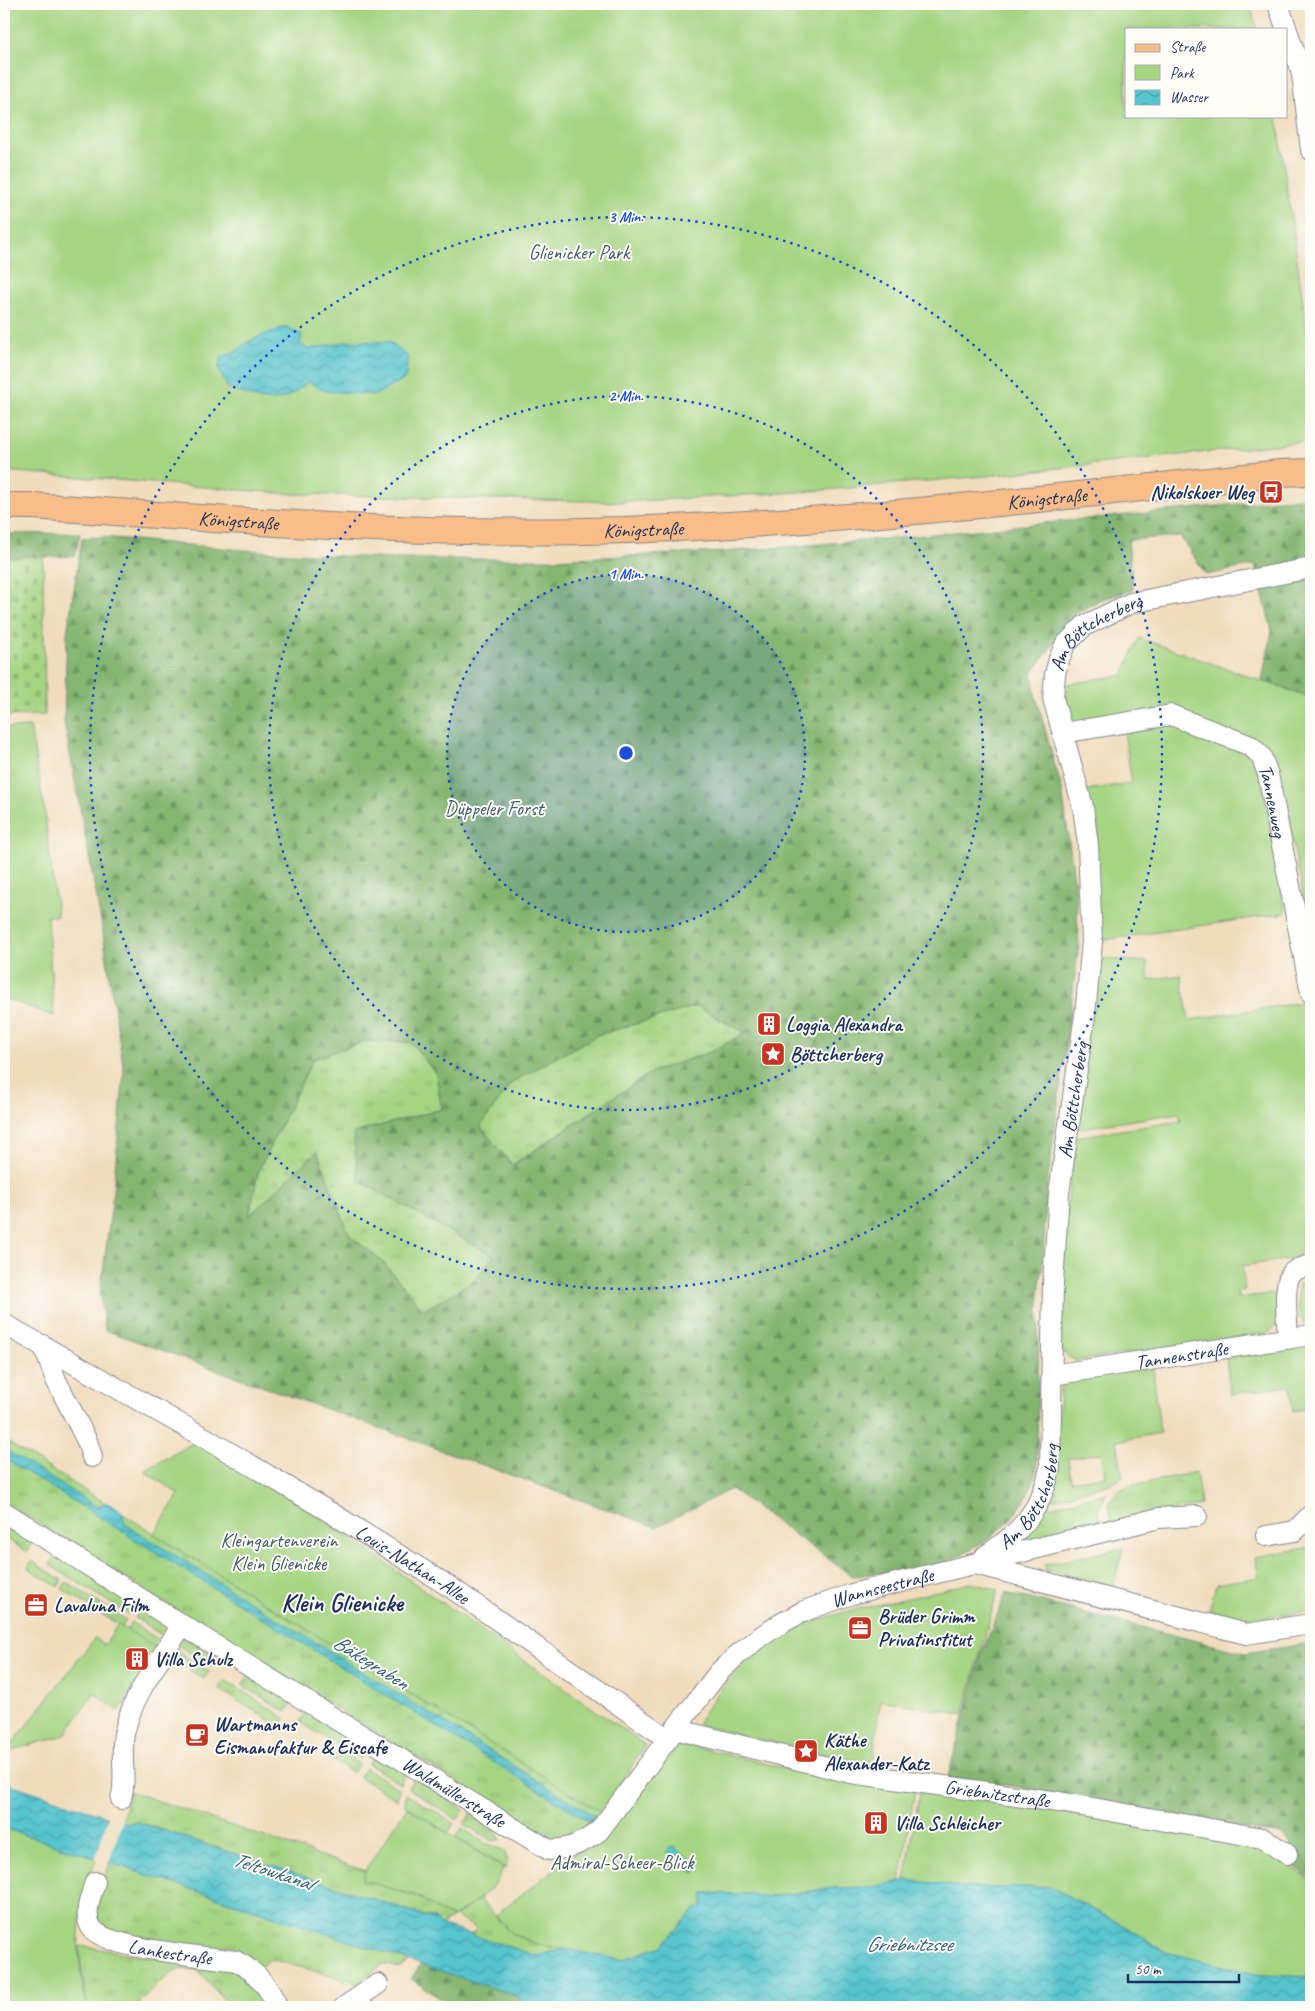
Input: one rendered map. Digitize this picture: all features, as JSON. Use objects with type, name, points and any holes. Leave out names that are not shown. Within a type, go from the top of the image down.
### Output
[{"type":"main road","name":"Königstraße","points":[[1280,473],[1311,466]]},
{"type":"main road","name":"Königstraße","points":[[4,506],[34,506],[340,528],[584,531],[708,527],[869,515],[1280,473],[1311,472]]},
{"type":"street","points":[[1278,4],[1286,28]]},
{"type":"street","points":[[1288,33],[1302,74],[1311,150]]},
{"type":"street","name":"Am Böttcherberg","points":[[973,1564],[1020,1530],[1030,1517],[1043,1493],[1050,1468],[1053,1283],[1059,1193],[1085,1015],[1092,942],[1088,845],[1083,806],[1054,698],[1055,674],[1064,645],[1084,626],[1131,604],[1311,568]]},
{"type":"street","name":"Tannenweg","points":[[1063,733],[1171,715],[1244,742],[1255,749],[1264,761],[1268,774],[1311,993]]},
{"type":"street","points":[[1288,1338],[1286,1284],[1292,1273],[1298,1268],[1311,1265]]},
{"type":"street","name":"Louis-Nathan-Allee","points":[[4,1324],[207,1439],[450,1587],[672,1734]]},
{"type":"street","name":"Tannenstraße","points":[[1052,1375],[1311,1335]]},
{"type":"street","points":[[43,1345],[56,1380],[87,1441],[92,1457]]},
{"type":"street","name":"Waldmüllerstraße","points":[[4,1512],[182,1625],[549,1850]]},
{"type":"street","points":[[1266,1536],[1295,1531],[1311,1515]]},
{"type":"street","name":"Am Böttcherberg","points":[[973,1564],[1159,1518],[1197,1516]]},
{"type":"street","name":"Wannseestraße","points":[[549,1850],[562,1850],[576,1846],[599,1831],[719,1672],[757,1639],[780,1624],[804,1611],[836,1599],[973,1564],[1246,1634],[1311,1624]]},
{"type":"street","points":[[121,1799],[124,1785],[123,1744],[130,1713],[135,1700],[182,1625]]},
{"type":"street","name":"Griebnitzstraße","points":[[672,1734],[851,1773],[1059,1802],[1262,1838],[1287,1854]]},
{"type":"street","name":"Lankestraße","points":[[95,1882],[88,1908],[88,1917],[91,1926],[97,1933],[144,1949],[236,1962],[248,1967],[264,1981],[278,2007]]},
{"type":"street","points":[[344,2007],[378,1984]]},
{"type":"green space","name":"Glienicker Park","points":[[4,4],[1250,4],[1257,28],[1125,28],[1125,118],[1277,118],[1311,360],[1311,441],[985,476],[801,492],[620,502],[293,494],[4,471]]},
{"type":"green space","name":"Düppeler Forst","points":[[1311,497],[1311,697],[1262,680],[1272,631],[1255,565],[1206,575],[1180,536],[1128,540],[1133,590],[1099,600],[1075,615],[1032,673],[1035,694],[1062,789],[1076,894],[1079,945],[1046,1194],[1043,1261],[1039,1294],[1037,1466],[1028,1494],[1021,1506],[1003,1527],[980,1544],[947,1562],[911,1570],[852,1576],[731,1489],[656,1527],[105,1330],[100,1295],[112,1202],[124,1072],[101,921],[64,721],[67,633],[82,538],[103,537],[243,550],[392,559],[550,559],[723,552],[882,539]],"holes":[[[697,1006],[746,1033],[710,1052],[652,1072],[513,1165],[480,1127],[512,1082],[597,1035]],[[365,1041],[411,1042],[436,1074],[442,1109],[353,1133],[359,1181],[494,1256],[475,1280],[424,1310],[381,1260],[350,1236],[317,1151],[249,1216],[259,1169],[313,1059]]]},
{"type":"green space","points":[[80,533],[75,556],[4,558],[4,534]]},
{"type":"green space","points":[[43,556],[45,715],[4,716],[4,558]]},
{"type":"green space","points":[[1139,638],[1311,698],[1311,939],[1290,827],[1290,817],[1276,768],[1176,709],[1070,724],[1062,685],[1123,675]]},
{"type":"green space","points":[[1173,724],[1245,752],[1259,764],[1286,913],[1098,941],[1086,790],[1132,783],[1124,732]]},
{"type":"green space","points":[[30,727],[44,807],[57,916],[47,916],[54,1016],[4,998],[4,728]]},
{"type":"green space","points":[[1096,958],[1147,962],[1149,980],[1181,975],[1189,1020],[1304,1002],[1311,1038],[1311,1256],[1242,1266],[1245,1290],[1238,1291],[1239,1298],[1278,1293],[1277,1325],[1268,1333],[1076,1361],[1067,1356],[1060,1348],[1064,1242],[1075,1137],[1181,1121],[1179,1113],[1076,1129]]},
{"type":"green space","points":[[697,1006],[724,1022],[747,1032],[710,1052],[652,1072],[512,1165],[480,1126],[512,1082],[597,1035]]},
{"type":"green space","points":[[365,1041],[411,1042],[436,1074],[442,1109],[354,1133],[359,1181],[494,1255],[475,1280],[424,1311],[381,1260],[350,1236],[317,1152],[248,1217],[259,1169],[313,1059]]},
{"type":"green space","points":[[1311,1281],[1311,1326],[1303,1321],[1300,1315],[1298,1295],[1299,1284]]},
{"type":"green space","points":[[1311,1344],[1311,1408],[1293,1411],[1290,1386],[1230,1394],[1226,1357]]},
{"type":"green space","points":[[1153,1367],[1160,1433],[1117,1441],[1123,1477],[1115,1482],[1050,1500],[1061,1383]],"holes":[[[1101,1453],[1105,1476],[1071,1481],[1068,1458]]]},
{"type":"green space","points":[[4,1440],[607,1816],[574,1840],[550,1842],[453,1779],[247,1654],[4,1502]]},
{"type":"green space","name":"Kleingartenverein Klein Glienicke","points":[[195,1442],[310,1510],[645,1745],[602,1813],[154,1534],[179,1494],[144,1471]]},
{"type":"green space","points":[[1196,1472],[1201,1505],[1112,1523],[1109,1502],[1117,1492],[1126,1487]]},
{"type":"green space","points":[[1107,1493],[1099,1507],[1099,1523],[1005,1550],[1047,1507]]},
{"type":"green space","points":[[4,1520],[35,1540],[27,1552],[4,1537]]},
{"type":"green space","points":[[1311,1547],[1311,1611],[1247,1620],[1209,1611],[1216,1584],[1259,1577],[1255,1557]]},
{"type":"green space","points":[[1123,1548],[1113,1587],[1046,1570],[1044,1565]]},
{"type":"green space","points":[[57,1554],[136,1602],[128,1614],[50,1565]]},
{"type":"green space","points":[[32,1561],[62,1580],[58,1587],[28,1568]]},
{"type":"green space","points":[[66,1582],[126,1620],[122,1627],[62,1589]]},
{"type":"green space","points":[[971,1583],[998,1590],[963,1714],[880,1700],[873,1762],[844,1759],[698,1725],[698,1722],[713,1700],[739,1669],[759,1651],[785,1634],[831,1616]]},
{"type":"green space","points":[[1006,1593],[1245,1653],[1311,1643],[1311,1879],[1292,1864],[1292,1848],[1282,1835],[1006,1785],[947,1780],[982,1652]]},
{"type":"green space","points":[[140,1609],[171,1624],[166,1638],[135,1618]]},
{"type":"green space","points":[[131,1622],[163,1643],[159,1650],[127,1630]]},
{"type":"green space","points":[[118,1624],[159,1650],[119,1711],[94,1693],[65,1735],[6,1752],[95,1638],[105,1645]]},
{"type":"green space","points":[[183,1637],[217,1656],[212,1666],[177,1645]]},
{"type":"green space","points":[[176,1650],[209,1671],[204,1679],[168,1656]]},
{"type":"green space","points":[[250,1673],[293,1700],[286,1712],[242,1685]]},
{"type":"green space","points":[[225,1680],[285,1718],[280,1727],[219,1689]]},
{"type":"green space","points":[[308,1709],[366,1745],[359,1758],[300,1722]]},
{"type":"green space","name":"Admiral-Scheer-Blick","points":[[680,1743],[830,1779],[915,1789],[900,1882],[873,1887],[833,1888],[765,1897],[749,1894],[704,1893],[702,1907],[696,1908],[662,1946],[621,1960],[537,1944],[512,1934],[496,1916],[501,1913],[500,1911],[580,1850],[625,1812],[627,1813],[628,1809]]},
{"type":"green space","points":[[331,1747],[359,1764],[353,1773],[326,1756]]},
{"type":"green space","points":[[375,1753],[406,1770],[400,1784],[368,1764]]},
{"type":"green space","points":[[365,1768],[399,1789],[397,1800],[359,1777]]},
{"type":"green space","points":[[414,1777],[464,1810],[457,1820],[408,1788]]},
{"type":"green space","points":[[920,1789],[1261,1844],[1311,1881],[1311,1977],[1260,1975],[1166,1952],[1126,1927],[1051,1887],[972,1888],[905,1880]]},
{"type":"green space","points":[[129,1791],[365,1871],[363,1880],[419,1897],[444,1914],[453,1917],[441,1925],[434,1919],[138,1822],[127,1823],[122,1821]]},
{"type":"green space","points":[[406,1794],[454,1823],[448,1833],[405,1805]]},
{"type":"green space","points":[[407,1807],[503,1868],[489,1891],[453,1917],[444,1914],[419,1897],[363,1880],[365,1871]]},
{"type":"green space","points":[[471,1813],[490,1822],[501,1840],[492,1841],[464,1824]]},
{"type":"green space","points":[[4,1828],[96,1858],[85,1895],[79,1934],[82,1980],[87,2007],[4,2007]]},
{"type":"green space","points":[[462,1828],[485,1843],[505,1851],[506,1869],[456,1838]]},
{"type":"green space","points":[[110,1862],[410,1960],[400,1968],[383,1964],[356,1984],[349,1979],[343,1982],[338,1977],[270,1959],[259,1968],[126,1939],[98,1922],[96,1905]]},
{"type":"green space","points":[[480,1899],[512,1934],[537,1944],[566,1949],[538,1956],[470,1935],[477,1929],[455,1916]]},
{"type":"green space","points":[[80,1946],[241,1971],[270,2007],[231,2007],[197,1970],[181,1969],[170,1974],[140,2001],[140,2007],[87,2007]]},
{"type":"green space","points":[[421,1964],[517,1996],[528,2007],[453,2007],[411,1979]]},
{"type":"water","points":[[286,326],[302,335],[300,344],[308,349],[350,341],[390,342],[408,357],[405,379],[375,395],[326,391],[308,382],[288,396],[269,400],[250,396],[227,387],[218,368],[222,357],[237,351],[246,343],[258,337]]},
{"type":"water","name":"Bäkegraben","points":[[4,1449],[97,1507],[106,1502],[122,1512],[125,1524],[596,1817],[590,1822],[4,1458]]},
{"type":"water","name":"Griebnitzsee","points":[[4,1782],[127,1823],[137,1822],[434,1919],[441,1925],[538,1956],[566,1949],[621,1960],[662,1946],[696,1908],[702,1906],[704,1893],[749,1894],[765,1897],[833,1888],[873,1887],[907,1880],[972,1888],[1051,1887],[1126,1927],[1166,1952],[1260,1975],[1311,1977],[1311,2007],[528,2007],[517,1996],[4,1828]]},
{"type":"water","points":[[672,1846],[699,1866],[694,1873],[667,1853]]},
{"type":"pier","points":[[109,1814],[123,1819],[108,1864],[95,1860]]},
{"type":"place","name":"Nikolskoer Weg","points":[[1271,492]]},
{"type":"place","name":"Loggia Alexandra","points":[[769,1024]]},
{"type":"place","name":"Böttcherberg","points":[[773,1054]]},
{"type":"place","name":"Lavaluna Film","points":[[36,1605]]},
{"type":"place","name":"Brüder Grimm Privatinstitut","points":[[860,1628]]},
{"type":"place","name":"Villa Schulz","points":[[137,1659]]},
{"type":"place","name":"Wartmanns Eismanufaktur & Eiscafe","points":[[197,1735]]},
{"type":"place","name":"Käthe Alexander-Katz","points":[[806,1751]]},
{"type":"place","name":"Villa Schleicher","points":[[876,1823]]},
{"type":"district","name":"Klein Glienicke","points":[[342,1603]]},
{"type":"water label","name":"Teltowkanal","points":[[273,1871]]}]
